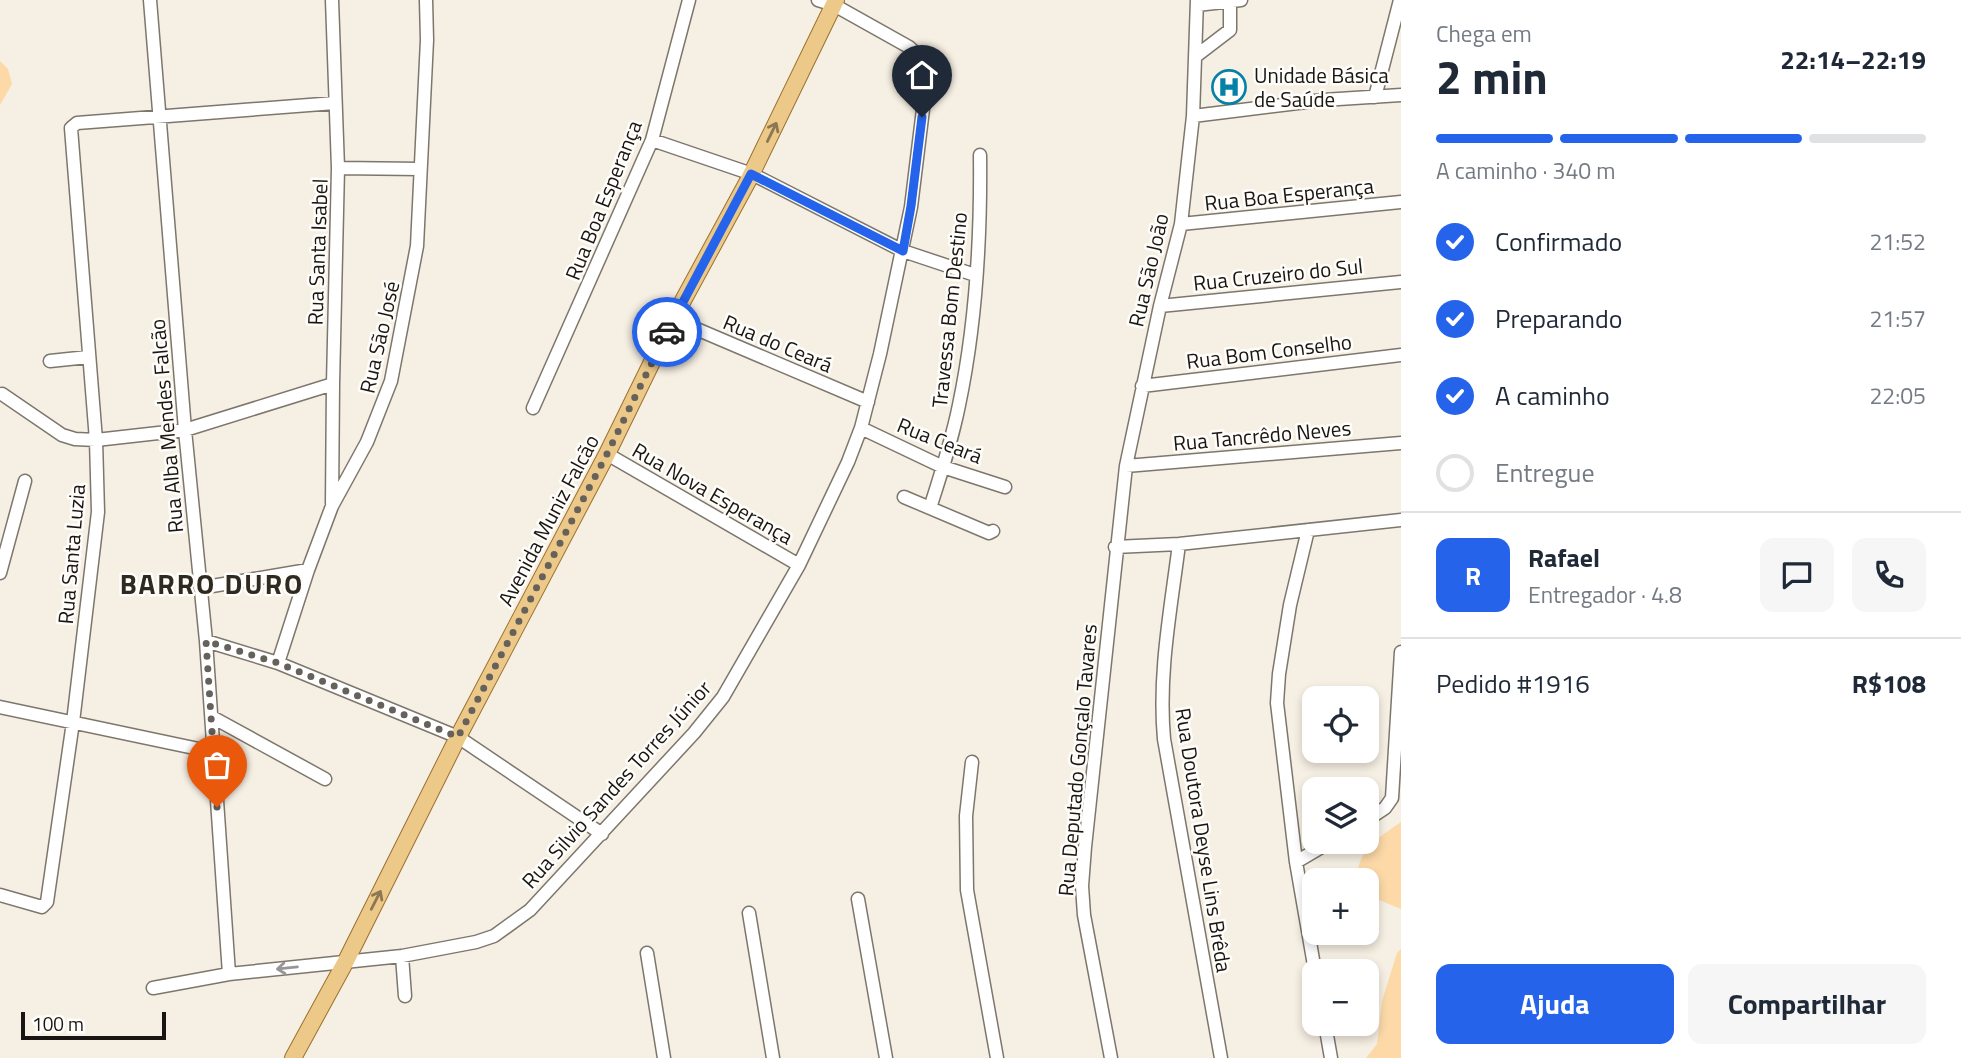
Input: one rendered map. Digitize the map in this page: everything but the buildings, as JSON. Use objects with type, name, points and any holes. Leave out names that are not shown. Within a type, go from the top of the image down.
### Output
[{"type":"main road","name":"Avenida Muniz Falcão","points":[[293,1058],[346,961],[458,737],[607,454],[673,319],[751,174],[830,2]]},
{"type":"street","name":"Rua Alba Mendes Falcão","points":[[150,0],[185,430],[206,641],[229,974]]},
{"type":"street","name":"Rua Santa Isabel","points":[[332,0],[338,168],[332,384],[332,506]]},
{"type":"street","name":"Rua São José","points":[[278,663],[332,506],[368,442],[391,381],[417,246],[427,40],[426,0]]},
{"type":"street","name":"Rua Boa Esperança","points":[[533,408],[652,140],[689,0]]},
{"type":"street","points":[[1375,97],[1401,0]]},
{"type":"street","points":[[1196,56],[1230,30],[1236,1],[1197,2]]},
{"type":"street","name":"Rua Silvio Sandes Torres Júnior","points":[[153,988],[229,974],[402,956],[494,936],[530,910],[694,733],[723,697],[799,565],[848,462],[861,428],[911,206],[925,93],[923,64],[915,51],[830,2]]},
{"type":"street","name":"Rua São João","points":[[1115,547],[1126,466],[1142,386],[1181,224],[1193,116],[1197,2]]},
{"type":"street","points":[[1193,116],[1323,100],[1401,95]]},
{"type":"street","points":[[161,116],[335,103]]},
{"type":"street","name":"Rua Santa Luzia","points":[[0,895],[32,905],[45,905],[73,722],[98,512],[96,440],[71,128],[77,124],[161,116]]},
{"type":"street","points":[[652,140],[751,174],[903,251],[975,275]]},
{"type":"street","name":"Travessa Bom Destino","points":[[930,508],[959,408],[966,371],[980,202],[980,155]]},
{"type":"street","points":[[338,168],[420,169]]},
{"type":"street","name":"Rua Boa Esperança","points":[[1181,224],[1401,202]]},
{"type":"street","name":"Rua Cruzeiro do Sul","points":[[1160,306],[1401,282]]},
{"type":"street","name":"Rua do Ceará","points":[[673,319],[867,402]]},
{"type":"street","name":"Rua Bom Conselho","points":[[1142,386],[1401,355]]},
{"type":"street","points":[[50,361],[88,357]]},
{"type":"street","points":[[2,394],[62,435],[96,440],[185,430],[332,384]]},
{"type":"street","name":"Rua Ceará","points":[[861,428],[943,467],[1005,487]]},
{"type":"street","name":"Rua Tancrêdo Neves","points":[[1126,466],[1401,443]]},
{"type":"street","name":"Rua Nova Esperança","points":[[607,454],[744,528],[799,565]]},
{"type":"street","points":[[0,573],[25,481]]},
{"type":"street","points":[[904,497],[989,533],[993,531]]},
{"type":"street","points":[[1115,547],[1179,544],[1401,520]]},
{"type":"street","points":[[1308,530],[1290,605],[1277,703],[1296,862],[1313,959]]},
{"type":"street","name":"Rua Doutora Deyse Lins Brêda","points":[[1179,544],[1162,679],[1164,739],[1221,1058]]},
{"type":"street","name":"Rua Deputado Gonçalo Tavares","points":[[1111,1058],[1084,915],[1083,886],[1115,547]]},
{"type":"street","points":[[200,588],[308,570]]},
{"type":"street","points":[[206,641],[278,663],[458,737],[602,834]]},
{"type":"street","points":[[1379,812],[1392,798],[1401,652]]},
{"type":"street","points":[[0,707],[213,752]]},
{"type":"street","points":[[212,717],[325,779]]},
{"type":"street","points":[[972,762],[966,816],[967,890],[997,1058]]},
{"type":"street","points":[[1296,862],[1310,854]]},
{"type":"street","points":[[858,899],[886,1058]]},
{"type":"street","points":[[749,913],[773,1058]]},
{"type":"street","points":[[647,953],[664,1058]]},
{"type":"street","points":[[402,956],[405,996]]},
{"type":"street","points":[[1327,1036],[1331,1058]]},
{"type":"shaded area","points":[[0,61],[8,69],[12,84],[0,105]]},
{"type":"shaded area","points":[[1401,822],[1401,909],[1379,900],[1379,868],[1359,868],[1364,854],[1379,854],[1379,838]]},
{"type":"shaded area","points":[[1401,949],[1401,1058],[1366,1058],[1377,1044],[1382,1001],[1397,953]]},
{"type":"way so far","points":[[217,807],[206,641],[278,663],[458,737],[607,454],[667,332]]},
{"type":"place","name":"Unidade Básica de Saúde","points":[[1229,87]]},
{"type":"district","name":"BARRO DURO","points":[[212,583]]},
{"type":"route","points":[[667,332],[751,174],[903,251],[922,117]]}]
